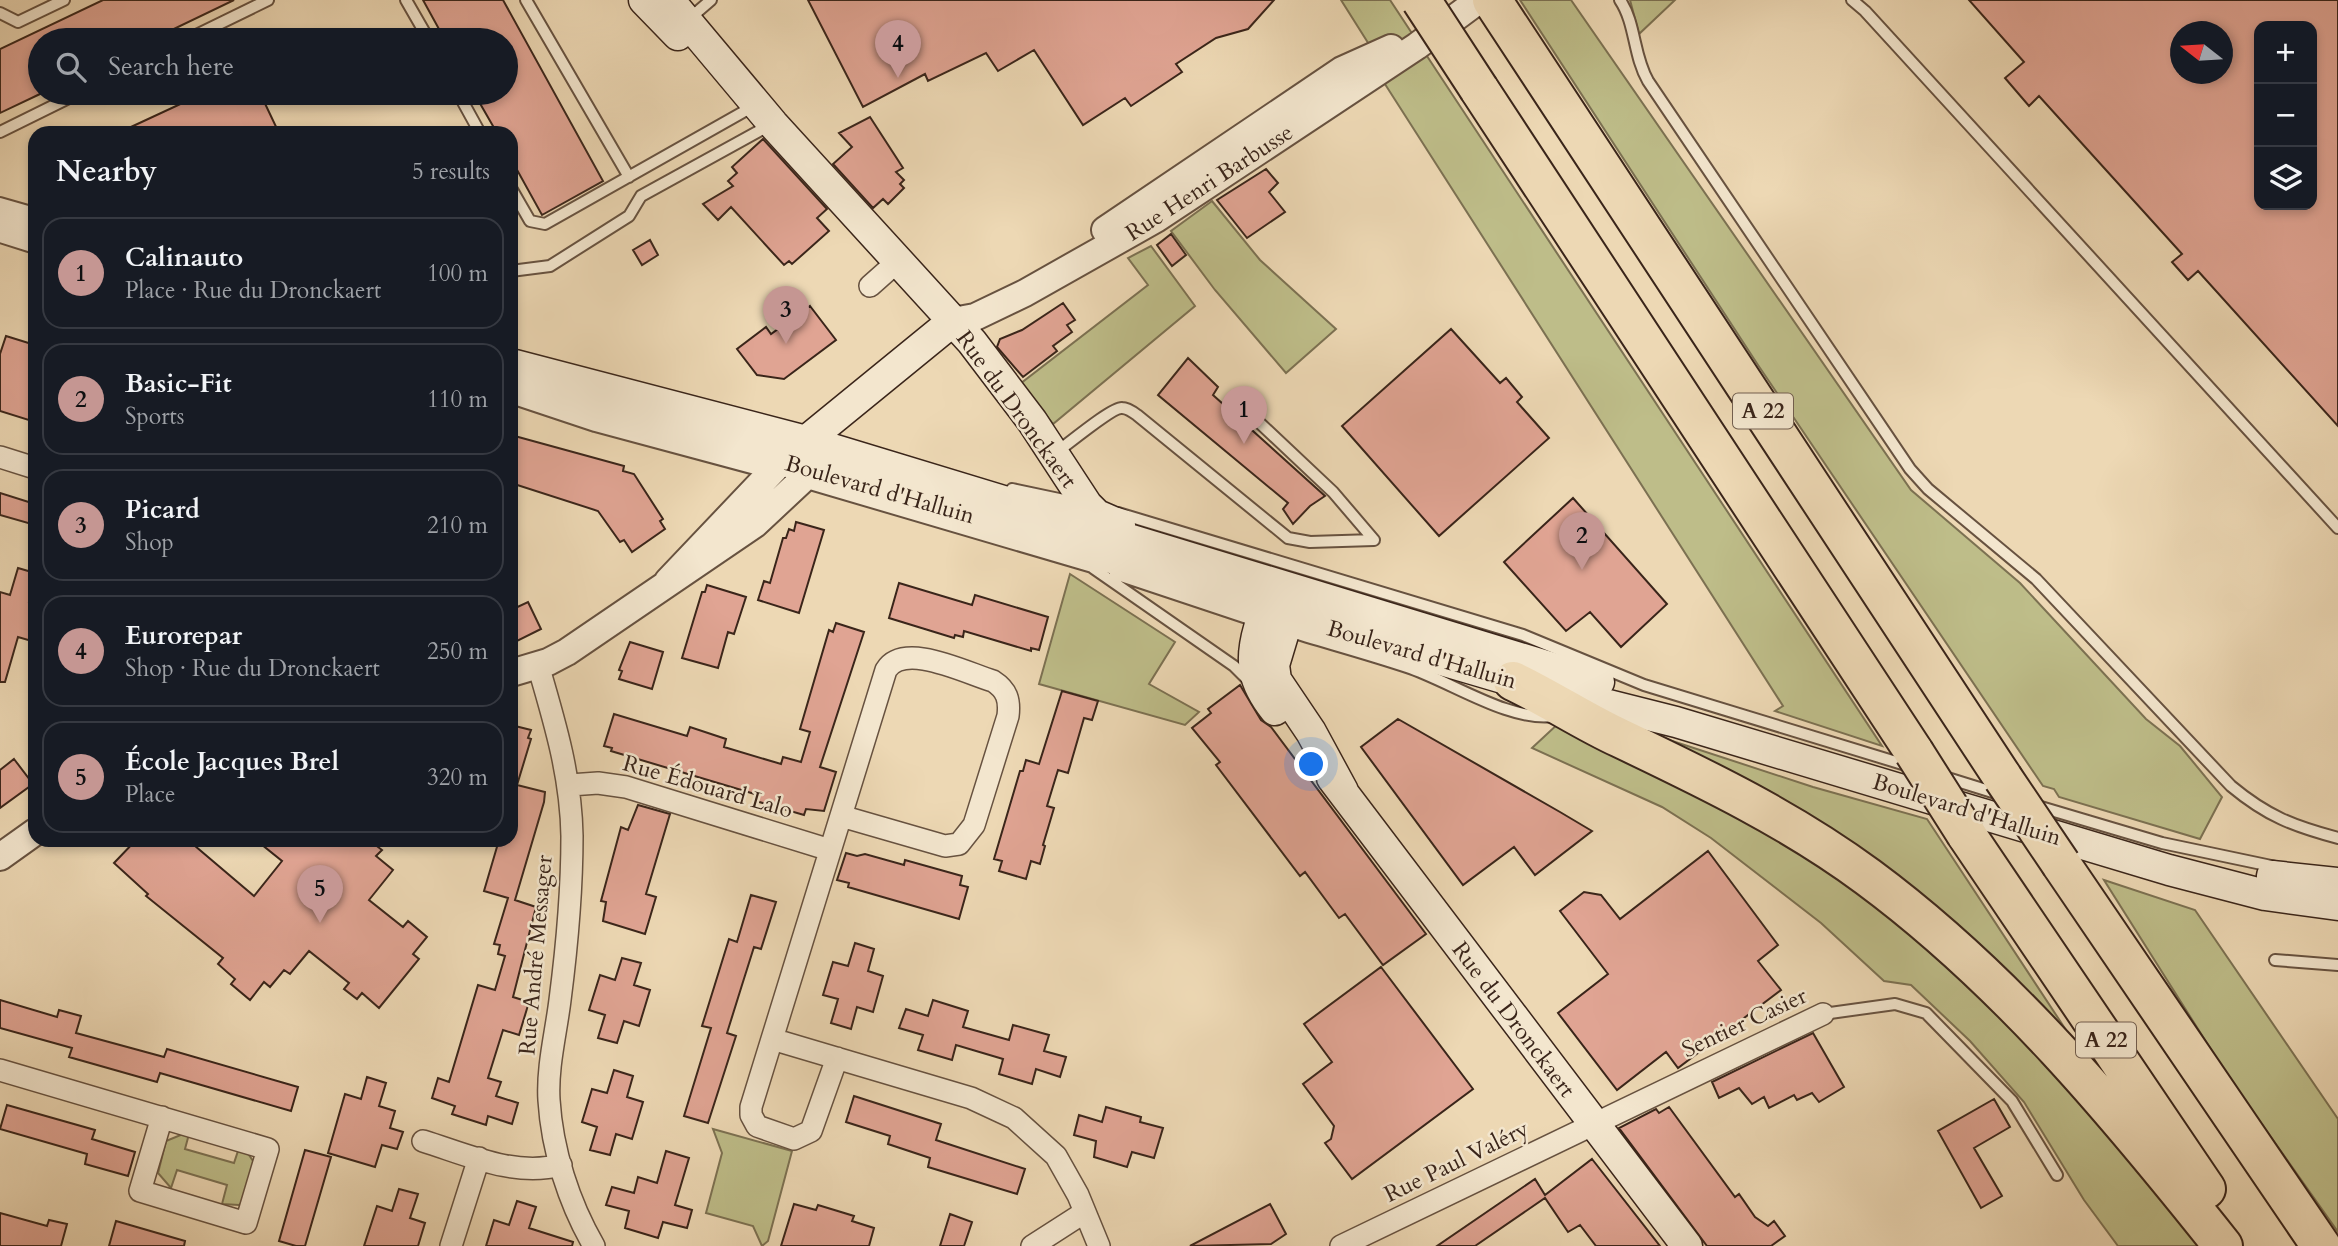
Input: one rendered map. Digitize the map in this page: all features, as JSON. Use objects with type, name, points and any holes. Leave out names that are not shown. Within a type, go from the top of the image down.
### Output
[{"type":"highway","name":"A 22","points":[[1492,0],[2003,778],[2321,1246]]},
{"type":"highway","name":"A 22","points":[[1436,9],[1479,89],[1966,834],[2246,1246]]},
{"type":"highway","points":[[1513,681],[1774,815],[1845,861],[1914,913],[2036,1026],[2166,1174],[2223,1246]]},
{"type":"main road","name":"Rue du Dronckaert","points":[[644,0],[677,18],[762,115],[953,321],[986,359],[1087,505],[1107,521],[1240,564],[1277,612],[1276,680],[1311,732],[1343,791]]},
{"type":"main road","points":[[0,219],[28,228]]},
{"type":"main road","name":"Rue Henri Barbusse","points":[[794,464],[953,321]]},
{"type":"main road","name":"Boulevard d'Halluin","points":[[518,366],[794,464],[1277,612],[1513,681],[1676,722],[2239,889],[2338,905]]},
{"type":"main road","name":"Boulevard d'Halluin","points":[[518,385],[599,411],[1034,533],[1277,612],[2169,855],[2249,873],[2338,883]]},
{"type":"main road","name":"Rue du Dronckaert","points":[[1277,612],[1252,659],[1262,693],[1343,791],[1687,1246]]},
{"type":"street","name":"Rue Henri Barbusse","points":[[953,321],[979,298],[1074,251],[1436,9],[1479,0]]},
{"type":"street","points":[[870,286],[897,262]]},
{"type":"street","points":[[0,457],[28,466]]},
{"type":"street","name":"Rue Henri Barbusse","points":[[518,671],[567,652],[755,524],[794,464]]},
{"type":"street","points":[[837,1058],[815,1126],[800,1138],[787,1137],[757,1126],[751,1115],[772,1039],[886,670],[894,661],[904,656],[916,657],[993,681],[1003,688],[1009,701],[1008,716],[974,825],[964,840],[945,846],[841,816]]},
{"type":"street","name":"Rue André Messager","points":[[538,665],[565,756],[569,785],[569,895],[549,1099],[561,1165],[574,1208],[594,1246]]},
{"type":"street","name":"Rue Édouard Lalo","points":[[569,785],[598,783],[626,787],[830,850]]},
{"type":"street","points":[[0,857],[28,837]]},
{"type":"street","name":"Sentier Casier","points":[[1593,1123],[1822,1014]]},
{"type":"street","points":[[772,1039],[971,1098],[1014,1118],[1056,1156],[1099,1246]]},
{"type":"street","points":[[0,1070],[162,1117],[268,1149],[246,1223],[140,1192],[162,1117]]},
{"type":"street","name":"Rue Paul Valéry","points":[[1341,1246],[1593,1123]]},
{"type":"street","points":[[423,1141],[526,1171],[561,1165]]},
{"type":"street","points":[[451,1246],[479,1158]]},
{"type":"street","points":[[1032,1246],[1085,1212]]},
{"type":"lane","points":[[0,13],[18,22],[64,0]]},
{"type":"lane","points":[[211,28],[268,0]]},
{"type":"lane","points":[[406,0],[422,28]]},
{"type":"lane","points":[[526,0],[629,177]]},
{"type":"lane","points":[[677,18],[711,0]]},
{"type":"lane","points":[[1620,0],[1628,15],[1637,58],[1648,81],[1917,477],[2036,579],[2231,786],[2257,807],[2281,821],[2338,838]]},
{"type":"lane","points":[[1852,0],[1865,11],[2338,528]]},
{"type":"lane","points":[[1858,0],[1865,11]]},
{"type":"lane","points":[[0,132],[55,105]]},
{"type":"lane","points":[[465,105],[476,126]]},
{"type":"lane","points":[[518,200],[530,221],[545,224],[629,177],[762,115]]},
{"type":"lane","points":[[518,270],[550,266],[629,216],[641,196],[762,115]]},
{"type":"lane","points":[[0,202],[28,211]]},
{"type":"lane","points":[[0,237],[28,246]]},
{"type":"lane","points":[[518,355],[794,464],[1090,567],[1277,612],[1526,715],[1548,717],[1602,713],[2127,868],[2255,903],[2307,913]]},
{"type":"lane","points":[[518,400],[595,426],[794,464],[990,484],[1087,505],[1511,632],[1644,685],[2087,821],[2238,860],[2338,874]]},
{"type":"lane","points":[[1053,455],[1089,430],[1108,410],[1123,407],[1137,415],[1288,538],[1310,542],[1374,540],[1333,492],[1247,411]]},
{"type":"lane","points":[[1034,533],[1090,567],[1234,666],[1262,693]]},
{"type":"lane","points":[[2276,960],[2338,965]]},
{"type":"lane","name":"Sentier Casier","points":[[1822,1014],[1895,1004],[1926,1013],[2012,1101],[2057,1175]]},
{"type":"shaded area","points":[[1341,0],[1390,0],[1882,746],[1775,711],[1783,706],[1383,81],[1389,76]]},
{"type":"shaded area","points":[[1520,0],[1571,0],[1911,490],[2020,583],[2146,719],[2180,746],[2222,797],[2200,839],[2059,797],[2054,789],[2043,786],[1758,365]]},
{"type":"shaded area","points":[[1630,0],[1675,0],[1639,34]]},
{"type":"shaded area","points":[[1212,201],[1260,260],[1336,329],[1286,373],[1215,290],[1171,231]]},
{"type":"shaded area","points":[[1151,246],[1195,306],[1053,424],[1020,384],[1148,285],[1128,258]]},
{"type":"shaded area","points":[[1070,574],[1175,642],[1149,684],[1199,712],[1185,725],[1039,684]]},
{"type":"shaded area","points":[[1561,721],[1651,734],[1813,787],[1927,819],[2066,1030],[2041,1050],[2206,1246],[2118,1246],[2084,1200],[2024,1102],[1970,1041],[1911,985],[1884,981],[1821,923],[1711,838],[1662,807],[1532,748]]},
{"type":"shaded area","points":[[2104,880],[2195,910],[2338,1119],[2338,1232],[2227,1075]]},
{"type":"shaded area","points":[[713,1129],[792,1151],[768,1241],[762,1246],[753,1226],[706,1213],[722,1153]]},
{"type":"shaded area","points":[[189,1134],[185,1149],[234,1163],[239,1148],[247,1152],[255,1164],[244,1201],[239,1205],[222,1204],[227,1185],[177,1170],[171,1188],[158,1173],[166,1141]]},
{"type":"building","points":[[103,0],[234,0],[176,28],[44,28]]},
{"type":"building","points":[[423,0],[503,0],[603,181],[542,215],[518,172],[518,126],[493,126],[481,105],[518,105],[518,28],[438,28]]},
{"type":"building","points":[[808,0],[1274,0],[1248,29],[1216,38],[1176,64],[1182,72],[1131,106],[1125,98],[1083,125],[1034,50],[998,71],[986,53],[928,81],[925,74],[863,107]]},
{"type":"building","points":[[1969,0],[2338,0],[2338,426],[2198,271],[2188,280],[2172,262],[2182,254],[2039,96],[2029,106],[2005,78],[2024,62]]},
{"type":"building","points":[[28,36],[28,100],[0,113],[0,49]]},
{"type":"building","points":[[178,105],[266,105],[276,126],[133,126]]},
{"type":"building","points":[[870,117],[903,168],[896,172],[904,180],[900,184],[904,188],[888,204],[883,199],[873,208],[833,164],[852,147],[839,133]]},
{"type":"building","points":[[763,139],[827,209],[817,218],[829,231],[792,264],[789,261],[784,265],[731,207],[718,220],[703,204],[733,186],[728,181],[737,173],[732,167]]},
{"type":"building","points":[[1266,169],[1278,183],[1269,192],[1285,212],[1247,238],[1217,200]]},
{"type":"building","points":[[1171,234],[1186,255],[1172,266],[1157,245]]},
{"type":"building","points":[[650,240],[658,255],[642,265],[633,250]]},
{"type":"building","points":[[1063,303],[1075,320],[1067,325],[1072,332],[1053,346],[1057,351],[1023,377],[997,347],[1000,339],[1022,330]]},
{"type":"building","points":[[810,306],[836,340],[784,379],[757,375],[737,349],[766,327],[771,334]]},
{"type":"building","points":[[1451,329],[1500,383],[1506,378],[1522,397],[1517,402],[1549,438],[1439,536],[1342,426]]},
{"type":"building","points":[[6,336],[28,343],[28,420],[0,411],[0,354]]},
{"type":"building","points":[[1188,358],[1218,387],[1213,395],[1325,496],[1310,506],[1293,524],[1283,509],[1288,503],[1158,395]]},
{"type":"building","points":[[518,437],[624,466],[623,471],[634,474],[663,519],[660,521],[665,529],[632,552],[624,540],[620,542],[598,511],[518,485]]},
{"type":"building","points":[[0,493],[28,502],[28,523],[0,515]]},
{"type":"building","points":[[1573,498],[1667,604],[1621,647],[1590,612],[1566,631],[1504,562]]},
{"type":"building","points":[[796,522],[824,530],[799,613],[758,600],[764,581],[770,583],[783,538],[786,538],[789,529],[794,531]]},
{"type":"building","points":[[18,568],[28,571],[28,640],[18,637],[5,682],[0,682],[0,592],[10,595]]},
{"type":"building","points":[[899,583],[972,605],[975,595],[1048,617],[1039,650],[1031,648],[1031,651],[964,631],[963,637],[955,635],[954,638],[889,618]]},
{"type":"building","points":[[707,585],[746,597],[734,634],[728,632],[718,668],[682,658],[702,592],[705,592]]},
{"type":"building","points":[[528,602],[541,629],[518,640],[518,607]]},
{"type":"building","points":[[836,623],[864,632],[820,767],[836,772],[824,811],[806,809],[804,815],[756,801],[758,795],[611,751],[612,748],[604,746],[614,714],[687,736],[690,727],[726,739],[724,747],[781,764],[783,757],[801,762],[810,732],[800,729],[829,630],[833,632]]},
{"type":"building","points":[[630,642],[663,652],[652,689],[619,679],[622,671],[619,670]]},
{"type":"building","points":[[1240,685],[1261,720],[1271,727],[1426,934],[1383,965],[1345,914],[1339,918],[1305,872],[1300,876],[1216,765],[1220,762],[1192,728],[1211,713],[1208,709]]},
{"type":"building","points":[[1062,691],[1098,701],[1092,720],[1084,718],[1068,773],[1058,770],[1047,806],[1054,808],[1040,864],[1031,861],[1026,879],[999,871],[1002,861],[994,859],[1020,771],[1023,771],[1026,760],[1039,764]]},
{"type":"building","points":[[1398,719],[1592,831],[1535,875],[1514,847],[1463,885],[1361,747]]},
{"type":"building","points":[[518,727],[531,730],[528,738],[531,739],[518,782]]},
{"type":"building","points":[[14,759],[28,777],[28,788],[0,808],[0,770]]},
{"type":"building","points":[[518,785],[545,792],[515,900],[536,907],[513,997],[529,1002],[519,1035],[503,1030],[488,1078],[501,1082],[496,1096],[518,1103],[512,1124],[488,1116],[486,1125],[452,1114],[455,1106],[432,1098],[438,1078],[449,1082],[478,985],[495,990],[505,956],[498,954],[500,945],[494,944],[508,898],[484,891],[497,847],[518,847]]},
{"type":"building","points":[[638,805],[670,814],[646,894],[656,897],[645,934],[603,921],[606,902],[601,901],[621,827],[628,830]]},
{"type":"building","points":[[129,847],[196,847],[254,896],[282,861],[265,847],[378,847],[382,850],[376,856],[393,870],[369,900],[403,927],[408,921],[427,937],[413,954],[419,959],[379,1008],[362,993],[357,999],[344,989],[349,983],[309,951],[290,974],[284,970],[270,987],[264,982],[250,1000],[231,984],[235,979],[218,964],[223,958],[146,896],[148,894],[114,863]]},
{"type":"building","points":[[1708,851],[1778,945],[1758,961],[1781,990],[1678,1068],[1666,1052],[1617,1090],[1558,1013],[1608,974],[1560,911],[1584,892],[1601,895],[1620,919]]},
{"type":"building","points":[[846,853],[857,856],[865,854],[904,865],[905,860],[962,876],[960,885],[968,887],[959,919],[848,887],[849,883],[837,880]]},
{"type":"building","points":[[751,895],[776,902],[761,949],[754,947],[727,1033],[736,1036],[708,1123],[684,1116],[711,1028],[702,1026],[729,939],[737,942]]},
{"type":"building","points":[[855,943],[874,949],[868,971],[883,976],[873,1012],[857,1007],[851,1029],[831,1023],[838,999],[823,995],[833,962],[848,966]]},
{"type":"building","points":[[622,958],[641,963],[634,985],[650,990],[639,1026],[624,1021],[617,1043],[598,1038],[605,1015],[589,1010],[600,975],[615,980]]},
{"type":"building","points":[[1381,967],[1473,1089],[1352,1179],[1325,1143],[1331,1139],[1334,1126],[1303,1084],[1332,1062],[1304,1024]]},
{"type":"building","points":[[0,1000],[57,1017],[59,1010],[81,1016],[76,1033],[164,1057],[167,1049],[298,1087],[291,1111],[160,1073],[157,1082],[69,1057],[72,1048],[0,1028]]},
{"type":"building","points":[[933,1000],[968,1011],[963,1027],[1009,1040],[1013,1025],[1049,1035],[1044,1051],[1066,1057],[1060,1077],[1036,1069],[1032,1084],[999,1074],[1003,1059],[956,1045],[952,1060],[918,1050],[923,1035],[899,1028],[906,1009],[928,1016]]},
{"type":"building","points":[[1813,1033],[1844,1087],[1819,1102],[1812,1093],[1797,1100],[1794,1095],[1769,1108],[1764,1097],[1752,1104],[1739,1088],[1719,1098],[1712,1082]]},
{"type":"building","points":[[614,1070],[633,1076],[627,1097],[643,1102],[632,1139],[616,1134],[610,1155],[590,1150],[597,1127],[582,1122],[592,1089],[607,1093]]},
{"type":"building","points":[[367,1077],[386,1083],[379,1106],[395,1111],[390,1128],[403,1132],[397,1149],[382,1145],[375,1167],[328,1153],[345,1094],[361,1099]]},
{"type":"building","points":[[854,1096],[941,1124],[936,1140],[1025,1169],[1017,1194],[928,1167],[930,1158],[888,1144],[890,1136],[846,1122]]},
{"type":"building","points":[[1994,1099],[2010,1127],[1974,1148],[2002,1196],[1981,1208],[1938,1131]]},
{"type":"building","points":[[7,1105],[95,1130],[92,1139],[135,1152],[128,1176],[85,1164],[87,1154],[0,1129]]},
{"type":"building","points":[[1106,1107],[1141,1117],[1140,1122],[1163,1128],[1154,1158],[1132,1152],[1127,1167],[1094,1157],[1096,1141],[1074,1135],[1079,1115],[1102,1122]]},
{"type":"building","points":[[1669,1107],[1735,1197],[1739,1194],[1755,1217],[1768,1226],[1774,1221],[1785,1236],[1771,1246],[1707,1246],[1619,1128],[1656,1109],[1659,1113]]},
{"type":"building","points":[[305,1150],[331,1157],[305,1246],[296,1246],[279,1241]]},
{"type":"building","points":[[666,1151],[689,1158],[675,1205],[692,1210],[687,1228],[663,1222],[658,1238],[625,1228],[629,1211],[606,1205],[612,1187],[634,1193],[638,1177],[657,1183]]},
{"type":"building","points":[[1592,1159],[1660,1246],[1596,1246],[1580,1225],[1568,1232],[1545,1198],[1475,1246],[1437,1246],[1535,1179],[1545,1195]]},
{"type":"building","points":[[399,1189],[418,1194],[410,1218],[425,1223],[418,1246],[364,1246],[377,1206],[392,1211]]},
{"type":"building","points":[[517,1201],[536,1207],[529,1228],[573,1242],[572,1246],[486,1246],[494,1220],[509,1225]]},
{"type":"building","points":[[794,1204],[816,1210],[818,1205],[854,1216],[852,1221],[874,1228],[869,1246],[781,1246]]},
{"type":"building","points":[[1270,1204],[1286,1234],[1271,1244],[1190,1246]]},
{"type":"building","points":[[0,1213],[47,1226],[49,1220],[67,1224],[61,1246],[0,1246]]},
{"type":"building","points":[[950,1214],[972,1222],[964,1246],[940,1246]]},
{"type":"building","points":[[116,1221],[185,1241],[184,1246],[109,1246]]},
{"type":"place","name":"Eurorepar","points":[[898,78]]},
{"type":"place","name":"Picard","points":[[786,344]]},
{"type":"place","name":"Calinauto","points":[[1244,444]]},
{"type":"place","name":"Basic-Fit","points":[[1582,570]]},
{"type":"place","name":"École Jacques Brel","points":[[320,923]]}]
